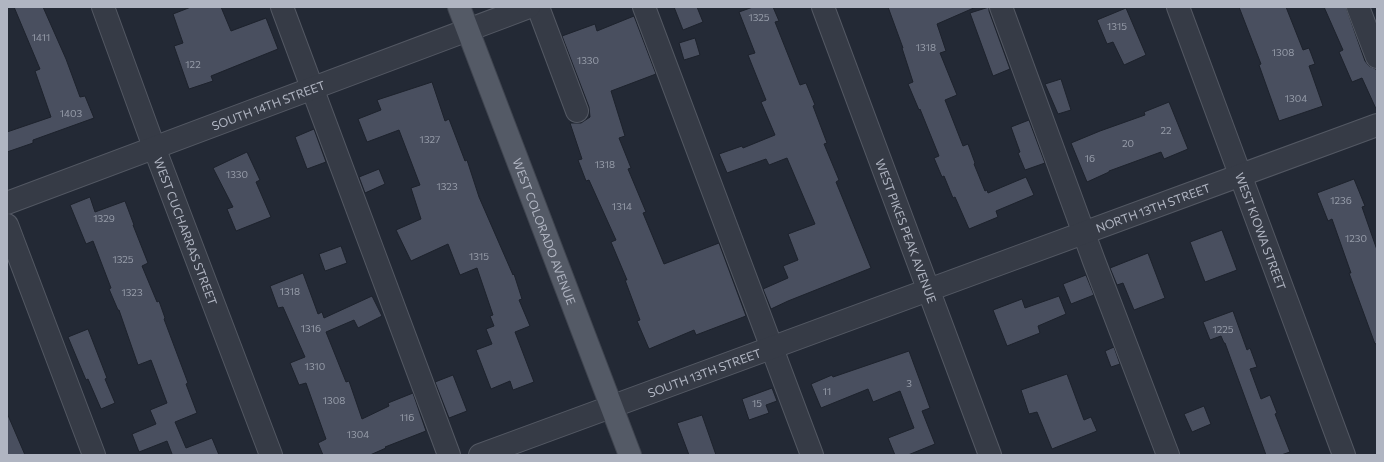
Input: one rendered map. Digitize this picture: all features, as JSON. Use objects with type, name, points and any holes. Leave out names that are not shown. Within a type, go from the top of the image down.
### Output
[{"type":"main road","name":"WEST COLORADO AVENUE","points":[[459,7],[630,455]]},
{"type":"street","name":"WEST CUCHARRAS STREET","points":[[103,7],[154,147],[271,455]]},
{"type":"street","points":[[282,7],[449,455]]},
{"type":"street","name":"SOUTH 14TH STREET","points":[[7,203],[529,7]]},
{"type":"street","points":[[538,7],[577,111]]},
{"type":"street","points":[[644,7],[812,455]]},
{"type":"street","name":"WEST PIKES PEAK AVENUE","points":[[823,7],[990,455]]},
{"type":"street","points":[[1001,7],[1168,455]]},
{"type":"street","name":"WEST KIOWA STREET","points":[[1178,7],[1344,455]]},
{"type":"street","points":[[1358,7],[1377,57]]},
{"type":"street","name":"NORTH 13TH STREET","points":[[929,291],[1377,125]]},
{"type":"street","points":[[7,225],[94,455]]},
{"type":"street","name":"SOUTH 13TH STREET","points":[[480,455],[929,291]]},
{"type":"building","points":[[14,7],[43,7],[66,59],[80,97],[85,96],[94,118],[33,140],[33,143],[7,152],[7,132],[51,117],[35,71],[40,69]]},
{"type":"building","points":[[191,7],[221,7],[231,31],[266,18],[278,49],[211,76],[213,81],[189,89],[174,46],[183,43],[173,14]]},
{"type":"building","points":[[674,7],[697,7],[703,22],[683,30]]},
{"type":"building","points":[[753,7],[773,7],[779,21],[775,22],[800,85],[806,83],[815,105],[813,106],[827,143],[824,144],[839,180],[836,182],[871,268],[771,309],[763,289],[788,278],[783,266],[798,260],[788,234],[815,224],[787,158],[769,165],[766,159],[727,173],[719,154],[742,146],[743,148],[775,135],[761,102],[766,100],[748,55],[755,53],[739,12]]},
{"type":"building","points":[[888,7],[976,7],[937,24],[946,51],[940,53],[957,95],[945,100],[963,146],[968,144],[985,191],[987,190],[988,193],[1026,177],[1034,195],[996,211],[998,217],[969,229],[955,197],[953,198],[944,176],[942,177],[934,158],[939,156],[908,84],[913,82],[903,48]]},
{"type":"building","points":[[989,7],[989,11],[1010,69],[993,76],[970,13]]},
{"type":"building","points":[[1239,7],[1286,7],[1303,50],[1309,48],[1315,64],[1309,66],[1323,106],[1279,121],[1259,65],[1261,64]]},
{"type":"building","points":[[1324,7],[1346,7],[1365,61],[1369,66],[1376,69],[1377,72],[1377,111],[1362,78],[1352,82],[1339,52],[1343,50]]},
{"type":"building","points":[[1126,8],[1146,55],[1124,65],[1113,42],[1107,44],[1097,20]]},
{"type":"building","points":[[634,16],[656,74],[611,91],[625,136],[619,138],[631,168],[628,169],[646,212],[643,213],[664,264],[719,243],[746,316],[696,335],[694,330],[649,349],[637,321],[640,320],[625,280],[627,280],[611,242],[616,240],[589,180],[586,181],[578,160],[582,159],[570,123],[581,123],[590,117],[589,107],[562,36],[595,24],[597,31]]},
{"type":"building","points":[[695,38],[700,55],[684,60],[679,43]]},
{"type":"building","points":[[1061,79],[1071,110],[1058,114],[1045,84]]},
{"type":"building","points":[[432,82],[445,121],[449,119],[465,161],[467,160],[479,197],[513,275],[514,274],[522,299],[519,300],[530,326],[515,332],[534,382],[513,390],[510,381],[491,389],[476,350],[492,344],[486,329],[494,326],[490,316],[493,315],[477,268],[460,275],[448,244],[411,261],[396,230],[421,219],[411,188],[420,185],[399,130],[367,142],[358,119],[381,110],[377,100]]},
{"type":"building","points":[[1169,102],[1188,149],[1164,159],[1161,152],[1109,171],[1087,182],[1071,143],[1145,115],[1144,112]]},
{"type":"building","points":[[1029,120],[1045,163],[1025,170],[1018,153],[1020,152],[1011,127]]},
{"type":"building","points":[[314,129],[326,162],[307,169],[295,137]]},
{"type":"building","points":[[247,152],[260,180],[256,182],[271,217],[236,231],[227,209],[233,207],[213,168]]},
{"type":"building","points":[[379,169],[385,184],[365,193],[359,177]]},
{"type":"building","points":[[1354,179],[1365,206],[1362,207],[1377,250],[1377,343],[1375,344],[1349,273],[1351,273],[1332,219],[1328,221],[1317,193]]},
{"type":"building","points":[[90,197],[95,212],[125,201],[148,263],[142,266],[157,302],[159,301],[197,413],[175,422],[186,448],[212,438],[219,455],[171,455],[172,454],[167,441],[139,452],[132,434],[156,424],[150,410],[167,403],[151,360],[138,365],[119,310],[109,289],[111,288],[93,241],[86,244],[70,205]]},
{"type":"building","points":[[1222,230],[1237,270],[1205,282],[1190,242]]},
{"type":"building","points":[[341,246],[347,263],[325,271],[319,254]]},
{"type":"building","points":[[1148,253],[1165,298],[1134,310],[1123,283],[1117,285],[1110,268]]},
{"type":"building","points":[[303,273],[318,314],[322,312],[324,318],[372,296],[382,316],[358,328],[354,320],[326,332],[346,382],[349,381],[362,419],[389,406],[388,403],[413,393],[426,431],[385,447],[386,448],[370,455],[323,455],[318,443],[326,439],[306,383],[299,385],[290,363],[305,357],[283,307],[278,308],[270,286]]},
{"type":"building","points":[[1086,275],[1094,295],[1071,304],[1063,284]]},
{"type":"building","points":[[1059,296],[1066,314],[1038,326],[1040,333],[1007,346],[993,310],[1022,299],[1025,308]]},
{"type":"building","points":[[1233,311],[1247,350],[1250,348],[1257,367],[1250,369],[1261,399],[1270,395],[1277,413],[1275,414],[1290,452],[1281,455],[1266,455],[1225,343],[1221,336],[1210,340],[1203,322]]},
{"type":"building","points":[[88,329],[115,403],[101,409],[88,379],[86,380],[68,337]]},
{"type":"building","points":[[1114,347],[1120,364],[1111,367],[1105,351]]},
{"type":"building","points":[[909,351],[930,408],[922,411],[935,444],[908,455],[895,455],[888,438],[914,428],[900,391],[873,402],[868,389],[821,408],[811,384],[832,375],[833,377]]},
{"type":"building","points":[[1067,374],[1084,420],[1091,417],[1097,431],[1052,449],[1037,412],[1029,414],[1021,390]]},
{"type":"building","points":[[453,375],[467,411],[449,418],[435,382]]},
{"type":"building","points":[[772,388],[777,401],[766,405],[769,413],[749,420],[742,399]]},
{"type":"building","points":[[1204,406],[1211,424],[1192,432],[1184,414]]},
{"type":"building","points":[[7,413],[25,455],[7,455]]},
{"type":"building","points":[[702,415],[716,455],[689,455],[677,423]]}]
